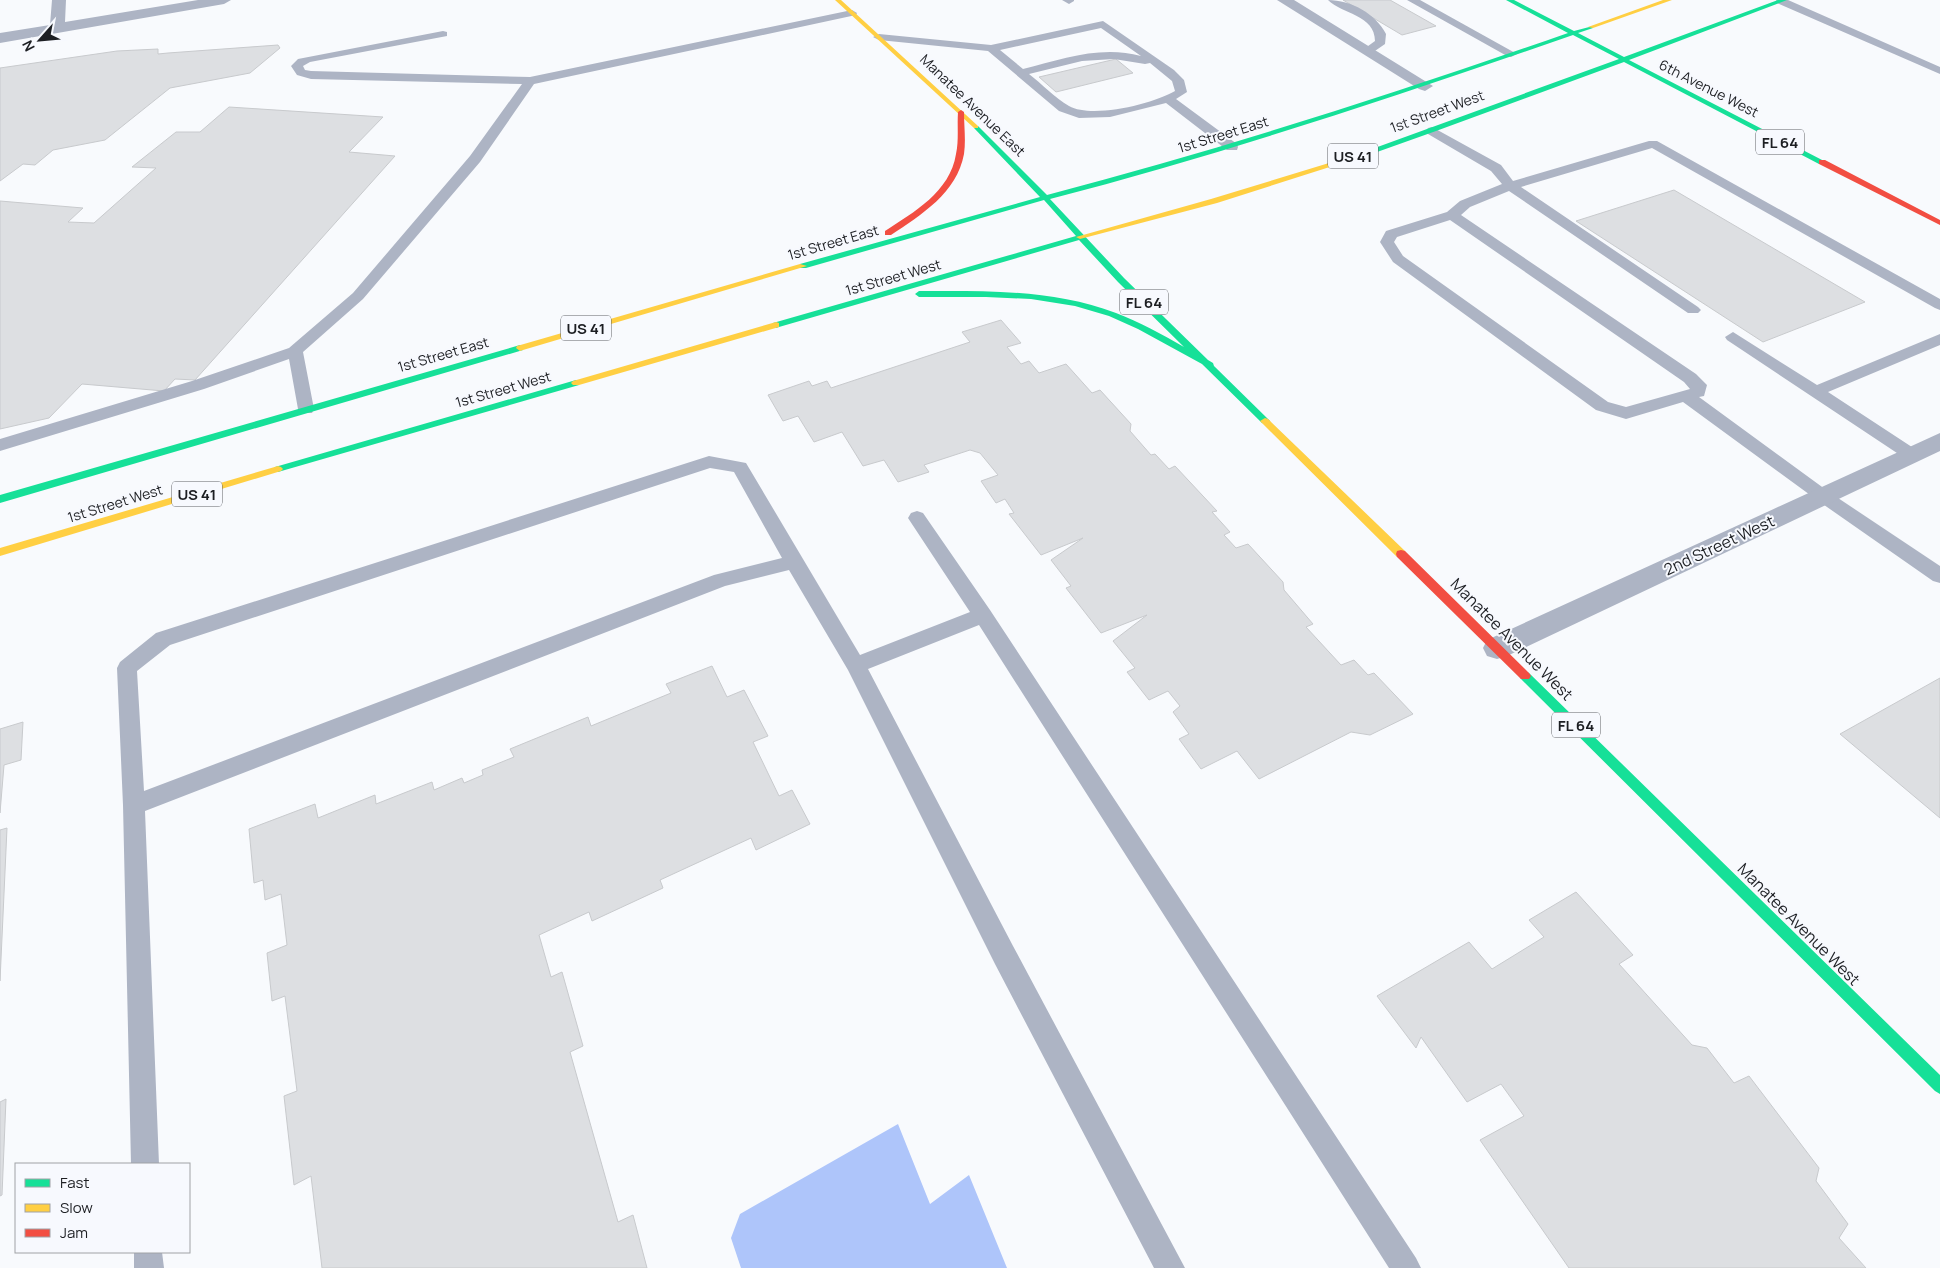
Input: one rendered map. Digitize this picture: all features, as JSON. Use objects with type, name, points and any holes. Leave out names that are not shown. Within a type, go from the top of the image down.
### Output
[{"type":"main road","name":"Manatee Avenue East","points":[[838,0],[961,112],[1080,238]]},
{"type":"main road","name":"FL 64","points":[[1509,0],[1573,33]]},
{"type":"main road","name":"1st Street East","points":[[0,499],[866,248],[1232,147],[1426,86],[1511,54],[1669,0]]},
{"type":"main road","name":"1st Street West","points":[[0,552],[394,435],[1278,181],[1432,131],[1620,59],[1782,1]]},
{"type":"main road","name":"6th Avenue West","points":[[1573,33],[1940,223]]},
{"type":"main road","points":[[866,248],[912,217],[943,190],[958,165],[961,112]]},
{"type":"main road","name":"Manatee Avenue West","points":[[1080,238],[1498,648],[1940,1086]]},
{"type":"main road","points":[[888,294],[1013,294],[1073,303],[1122,318],[1210,365]]},
{"type":"street","points":[[57,28],[59,0]]},
{"type":"street","points":[[0,38],[224,0]]},
{"type":"street","points":[[1284,0],[1426,86]]},
{"type":"street","name":"2nd Street West","points":[[1498,648],[1940,442]]},
{"type":"lane","points":[[1333,0],[1378,26],[1382,38],[1381,42],[1368,51]]},
{"type":"lane","points":[[1412,0],[1511,54]]},
{"type":"lane","points":[[1782,1],[1940,71]]},
{"type":"lane","points":[[444,34],[310,59],[299,64],[298,70],[301,73],[311,75],[530,81],[852,13]]},
{"type":"lane","points":[[879,38],[990,48],[1103,24],[1170,72],[1178,80],[1181,92],[1168,99],[1104,114],[1076,114],[1063,108],[990,48]]},
{"type":"lane","points":[[1020,73],[1100,55],[1118,54],[1134,57],[1170,72]]},
{"type":"lane","points":[[0,445],[190,388],[296,351],[358,296],[475,159],[530,81]]},
{"type":"lane","points":[[1168,99],[1232,147]]},
{"type":"lane","points":[[1432,131],[1496,168],[1510,186],[1694,310]]},
{"type":"lane","points":[[1452,214],[1699,385],[1698,392],[1626,413],[1602,406],[1398,259],[1387,242],[1391,234],[1452,214],[1465,204],[1510,186],[1654,144],[1940,305]]},
{"type":"lane","points":[[1733,337],[1912,455]]},
{"type":"lane","points":[[1816,391],[1940,340]]},
{"type":"lane","points":[[296,351],[306,409]]},
{"type":"lane","points":[[1686,396],[1823,496],[1940,576]]},
{"type":"lane","points":[[145,1163],[134,805],[127,668],[163,639],[708,462],[740,467],[856,665],[1004,955],[1170,1268]]},
{"type":"lane","points":[[916,518],[983,615],[1406,1268]]},
{"type":"lane","points":[[134,805],[721,580],[794,562]]},
{"type":"lane","points":[[856,665],[983,615]]},
{"type":"lane","points":[[148,1253],[149,1268]]},
{"type":"water","points":[[898,1124],[930,1204],[969,1175],[1007,1268],[741,1268],[731,1238],[740,1214]]},
{"type":"building","points":[[1343,0],[1390,0],[1436,26],[1402,35]]},
{"type":"building","points":[[278,45],[280,48],[250,73],[170,88],[105,140],[53,150],[35,165],[23,164],[0,181],[0,68],[117,51],[158,49],[158,54]]},
{"type":"building","points":[[1116,59],[1133,73],[1056,92],[1039,77]]},
{"type":"building","points":[[229,107],[383,117],[349,152],[395,156],[195,380],[175,379],[164,391],[82,384],[49,418],[0,429],[0,201],[83,208],[68,222],[94,223],[156,168],[132,167],[176,132],[200,132]]},
{"type":"building","points":[[1674,190],[1865,302],[1763,342],[1576,221]]},
{"type":"building","points":[[1001,320],[1021,343],[1007,347],[1021,364],[1029,361],[1039,373],[1066,364],[1092,393],[1100,390],[1131,424],[1130,431],[1151,455],[1155,454],[1169,469],[1175,466],[1217,511],[1212,512],[1230,532],[1224,535],[1236,548],[1248,544],[1283,582],[1284,590],[1313,624],[1306,627],[1341,665],[1354,660],[1368,675],[1374,673],[1413,714],[1370,735],[1351,732],[1259,779],[1237,751],[1201,769],[1179,739],[1189,734],[1173,712],[1180,706],[1168,691],[1149,700],[1127,672],[1135,668],[1113,641],[1147,615],[1101,633],[1066,588],[1071,586],[1051,560],[1083,538],[1041,555],[1009,514],[1014,513],[1005,499],[996,503],[981,481],[998,475],[980,453],[970,450],[924,465],[929,472],[898,482],[884,460],[863,466],[842,432],[814,442],[798,416],[783,421],[768,395],[809,381],[812,386],[827,381],[831,388],[970,342],[962,332]]},
{"type":"building","points":[[712,666],[727,697],[744,690],[768,736],[753,742],[779,796],[792,790],[810,824],[756,850],[751,838],[660,880],[663,888],[592,921],[589,912],[539,935],[551,977],[562,972],[583,1046],[570,1052],[618,1222],[633,1215],[647,1268],[322,1268],[311,1176],[294,1185],[284,1096],[297,1091],[285,996],[272,1001],[267,953],[287,945],[281,894],[265,900],[263,880],[254,883],[249,829],[315,804],[318,818],[375,795],[376,804],[432,782],[434,790],[462,778],[464,783],[483,775],[482,770],[514,757],[510,749],[588,717],[591,726],[671,693],[666,684]]},
{"type":"building","points":[[1940,678],[1940,818],[1840,734]]},
{"type":"building","points":[[23,722],[21,760],[4,765],[0,813],[0,729]]},
{"type":"building","points":[[7,828],[0,981],[0,830]]},
{"type":"building","points":[[1576,892],[1633,955],[1619,964],[1692,1045],[1707,1048],[1734,1083],[1749,1076],[1819,1168],[1816,1181],[1848,1224],[1839,1238],[1866,1268],[1569,1268],[1480,1140],[1524,1116],[1501,1084],[1467,1102],[1421,1037],[1416,1048],[1377,996],[1469,942],[1492,969],[1544,937],[1529,920]]},
{"type":"building","points":[[6,1099],[2,1195],[0,1196],[0,1102]]},
{"type":"traffic: fast","points":[[1509,0],[1822,162]]},
{"type":"traffic: fast","points":[[1332,165],[1434,130],[1784,0]]},
{"type":"traffic: fast","points":[[1044,198],[1182,161],[1319,119],[1591,27]]},
{"type":"traffic: fast","points":[[976,127],[1016,166],[1121,280],[1265,421]]},
{"type":"traffic: fast","points":[[803,266],[1044,198]]},
{"type":"traffic: fast","points":[[776,325],[1080,237]]},
{"type":"traffic: fast","points":[[919,294],[1031,296],[1075,303],[1126,320],[1210,365]]},
{"type":"traffic: fast","points":[[0,499],[520,348]]},
{"type":"traffic: fast","points":[[278,469],[576,383]]},
{"type":"traffic: fast","points":[[1525,676],[1940,1086]]},
{"type":"traffic: slow","points":[[838,0],[976,127]]},
{"type":"traffic: slow","points":[[1591,27],[1669,0]]},
{"type":"traffic: slow","points":[[1080,237],[1214,201],[1332,165]]},
{"type":"traffic: slow","points":[[520,348],[803,266]]},
{"type":"traffic: slow","points":[[576,383],[776,325]]},
{"type":"traffic: slow","points":[[1265,421],[1401,554]]},
{"type":"traffic: slow","points":[[0,552],[278,469]]},
{"type":"traffic: jam","points":[[888,233],[910,219],[931,202],[949,182],[959,159],[961,112]]},
{"type":"traffic: jam","points":[[1822,162],[1940,223]]},
{"type":"traffic: jam","points":[[1401,554],[1525,676]]}]
